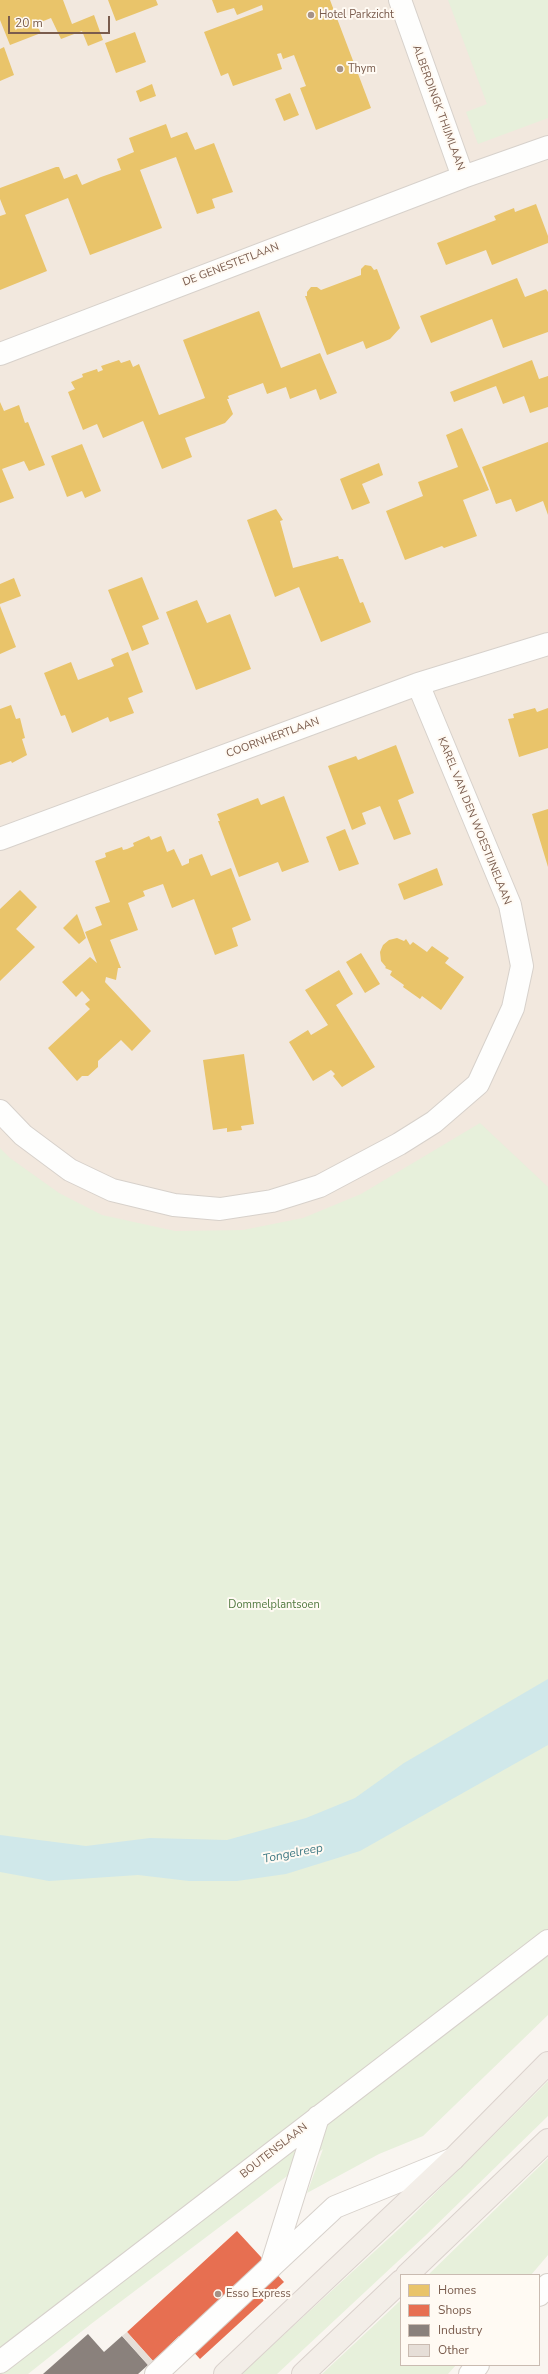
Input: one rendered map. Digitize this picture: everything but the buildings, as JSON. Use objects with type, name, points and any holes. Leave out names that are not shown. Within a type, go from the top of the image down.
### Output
[{"type":"main road","points":[[225,2374],[454,2158],[548,2063]]},
{"type":"main road","points":[[408,2274],[548,2140]]},
{"type":"main road","points":[[303,2374],[400,2281]]},
{"type":"street","name":"ALBERDINGK THIJMLAAN","points":[[400,0],[463,176],[548,147]]},
{"type":"street","name":"DE GENESTETLAAN","points":[[0,354],[463,176]]},
{"type":"street","name":"COORNHERTLAAN","points":[[0,839],[418,684],[548,644]]},
{"type":"street","name":"KAREL VAN DEN WOESTIJNELAAN","points":[[0,1112],[23,1135],[70,1170],[112,1190],[174,1205],[220,1209],[272,1201],[320,1186],[399,1144],[434,1122],[478,1084],[513,1008],[522,966],[510,905],[418,684]]},
{"type":"street","name":"BOUTENSLAAN","points":[[0,2362],[548,1941]]},
{"type":"street","points":[[270,2267],[318,2117]]},
{"type":"street","points":[[156,2374],[335,2207],[454,2158]]},
{"type":"street","points":[[540,2294],[548,2285]]},
{"type":"street","points":[[470,2374],[477,2366]]},
{"type":"shaded area","points":[[0,0],[548,0],[548,1881],[0,2305]]},
{"type":"green space","points":[[448,0],[548,0],[548,118],[478,144],[466,112],[487,104]]},
{"type":"green space","name":"Dommelplantsoen","points":[[480,1123],[548,1187],[548,2015],[423,2136],[379,2154],[307,2193],[323,2149],[91,2324],[28,2374],[0,2374],[0,1148],[10,1158],[59,1193],[102,1215],[175,1231],[243,1230],[303,1218],[361,1194]]},
{"type":"green space","points":[[548,2081],[548,2116],[425,2236],[277,2374],[241,2374],[400,2228]]},
{"type":"green space","points":[[548,2158],[548,2255],[532,2274],[429,2274]]},
{"type":"green space","points":[[400,2301],[400,2366],[455,2366],[448,2374],[322,2374]]},
{"type":"water","name":"Tongelreep","points":[[548,1679],[548,1745],[360,1851],[286,1874],[237,1881],[189,1881],[138,1875],[49,1881],[0,1872],[0,1835],[86,1846],[150,1838],[227,1840],[306,1818],[355,1798],[404,1763]]},
{"type":"place","name":"Hotel Parkzicht","points":[[311,15]]},
{"type":"place","name":"Thym","points":[[340,69]]},
{"type":"place","name":"Esso Express","points":[[218,2294]]}]
